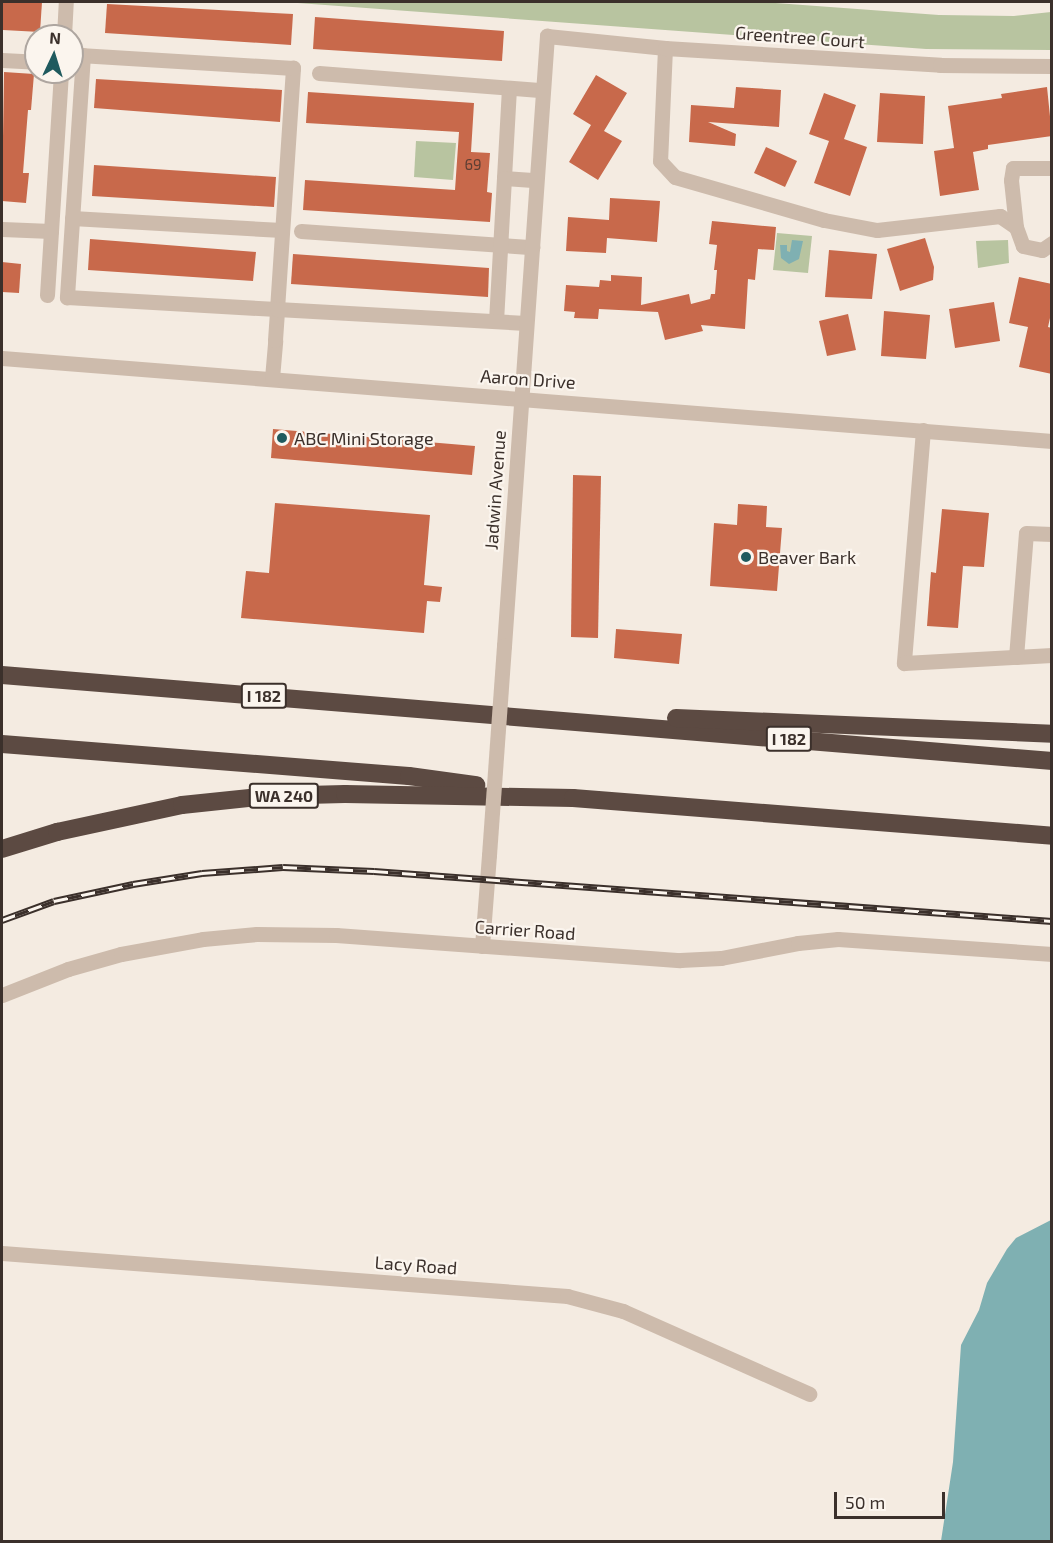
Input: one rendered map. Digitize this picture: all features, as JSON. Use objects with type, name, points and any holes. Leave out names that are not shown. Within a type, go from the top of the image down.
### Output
[{"type":"highway","name":"I 182","points":[[2,675],[1052,761]]},
{"type":"highway","points":[[527,718],[622,715],[1007,734],[1052,734]]},
{"type":"highway","points":[[1007,734],[1052,729]]},
{"type":"highway","points":[[2,744],[409,776],[573,798],[1052,836]]},
{"type":"highway","name":"WA 240","points":[[2,849],[57,831],[109,819],[182,806],[267,796],[427,794],[573,798]]},
{"type":"street","points":[[65,24],[66,2]]},
{"type":"street","name":"Greentree Court","points":[[547,36],[665,48],[940,65],[1052,66]]},
{"type":"street","name":"Jadwin Avenue","points":[[482,946],[547,36]]},
{"type":"street","points":[[665,48],[660,161],[675,177],[824,220],[877,230],[1000,216],[1016,227]]},
{"type":"street","points":[[272,378],[277,309],[293,68],[83,55],[67,297],[277,309],[496,321],[526,323]]},
{"type":"street","points":[[2,60],[24,61]]},
{"type":"street","points":[[319,73],[542,90]]},
{"type":"street","points":[[47,296],[60,84]]},
{"type":"street","points":[[496,321],[509,88]]},
{"type":"street","points":[[1052,168],[1013,168],[1011,180],[1016,227],[1023,246],[1042,250],[1052,243]]},
{"type":"street","points":[[504,178],[536,180]]},
{"type":"street","points":[[72,218],[282,230]]},
{"type":"street","points":[[2,229],[51,231]]},
{"type":"street","points":[[301,231],[532,247]]},
{"type":"street","name":"Aaron Drive","points":[[2,358],[1052,441]]},
{"type":"street","points":[[923,430],[904,663],[1052,655]]},
{"type":"street","points":[[1016,657],[1026,533],[1052,534]]},
{"type":"street","name":"Carrier Road","points":[[2,995],[94,961],[147,948],[203,939],[308,934],[661,960],[700,960],[798,943],[838,939],[1052,954]]},
{"type":"street","name":"Lacy Road","points":[[2,1253],[567,1296],[623,1311],[809,1394]]},
{"type":"green space","points":[[284,2],[761,2],[939,15],[1014,16],[1051,12],[1051,50],[926,49]]},
{"type":"green space","points":[[416,141],[456,143],[453,180],[414,177]]},
{"type":"green space","points":[[777,233],[812,236],[808,273],[773,270]]},
{"type":"green space","points":[[1008,240],[1009,263],[978,268],[976,241]]},
{"type":"water","points":[[792,240],[803,241],[799,259],[789,264],[781,258],[780,245],[787,245],[787,251],[790,252]]},
{"type":"water","points":[[1051,1220],[1051,1541],[941,1541],[953,1462],[961,1345],[979,1310],[987,1283],[1007,1249],[1016,1238]]},
{"type":"building","points":[[2,2],[42,2],[41,24],[24,24],[24,31],[3,30]]},
{"type":"building","points":[[107,4],[293,14],[291,45],[105,33]]},
{"type":"building","points":[[315,17],[504,31],[502,61],[313,49]]},
{"type":"building","points":[[4,72],[24,73],[24,84],[33,84],[31,110],[28,110],[23,173],[29,173],[26,203],[2,201]]},
{"type":"building","points":[[596,75],[627,93],[604,131],[622,141],[598,180],[569,162],[591,125],[573,114]]},
{"type":"building","points":[[96,79],[282,90],[280,122],[94,108]]},
{"type":"building","points":[[736,87],[781,90],[779,127],[708,122],[736,134],[735,146],[689,142],[691,105],[734,108]]},
{"type":"building","points":[[1047,87],[1052,136],[988,145],[988,149],[973,152],[979,190],[940,196],[934,151],[954,148],[948,106],[1002,98],[1001,94]]},
{"type":"building","points":[[308,92],[474,103],[471,152],[490,153],[487,192],[492,193],[490,222],[303,210],[305,180],[455,190],[459,132],[306,123]]},
{"type":"building","points":[[824,93],[856,105],[844,139],[867,147],[850,196],[814,183],[829,141],[809,134]]},
{"type":"building","points":[[880,93],[925,96],[923,144],[877,142]]},
{"type":"building","points":[[766,147],[797,161],[785,187],[754,173]]},
{"type":"building","points":[[94,165],[276,177],[274,207],[92,196]]},
{"type":"building","points":[[610,198],[660,201],[657,242],[607,238],[606,253],[566,251],[568,217],[609,220]]},
{"type":"building","points":[[712,221],[776,227],[774,250],[758,249],[755,280],[748,279],[745,329],[701,325],[703,331],[665,340],[658,312],[599,309],[598,319],[574,318],[575,312],[564,311],[566,285],[599,287],[600,280],[611,281],[611,275],[642,277],[641,305],[689,294],[691,304],[710,299],[711,294],[715,294],[717,270],[714,270],[717,245],[709,244]]},
{"type":"building","points":[[925,238],[934,267],[933,280],[900,291],[887,249]]},
{"type":"building","points":[[90,239],[256,252],[253,281],[88,270]]},
{"type":"building","points":[[829,250],[877,254],[872,299],[825,297]]},
{"type":"building","points":[[293,254],[489,268],[488,297],[291,284]]},
{"type":"building","points":[[2,262],[21,264],[19,293],[2,292]]},
{"type":"building","points":[[1019,277],[1052,284],[1052,309],[1048,327],[1052,328],[1052,374],[1019,367],[1028,327],[1009,323]]},
{"type":"building","points":[[994,302],[1000,341],[955,348],[949,309]]},
{"type":"building","points":[[884,311],[930,315],[926,359],[881,356]]},
{"type":"building","points":[[848,314],[856,350],[827,356],[819,321]]},
{"type":"building","points":[[273,429],[475,446],[472,475],[271,458]]},
{"type":"building","points":[[573,475],[601,476],[598,638],[571,637]]},
{"type":"building","points":[[275,503],[430,515],[424,585],[442,587],[440,602],[427,601],[424,633],[241,618],[246,571],[269,573]]},
{"type":"building","name":"Beaver Bark","points":[[738,504],[767,506],[766,527],[782,528],[777,591],[710,586],[714,523],[737,525]]},
{"type":"building","points":[[942,509],[989,513],[984,567],[963,566],[958,628],[927,626],[931,572],[936,573]]},
{"type":"building","points":[[616,629],[682,634],[679,664],[614,658]]},
{"type":"railway","points":[[2,920],[54,901],[133,884],[202,873],[283,867],[374,871],[1052,921]]},
{"type":"place","name":"ABC Mini Storage","points":[[282,438]]},
{"type":"place","name":"Beaver Bark","points":[[746,557]]}]
